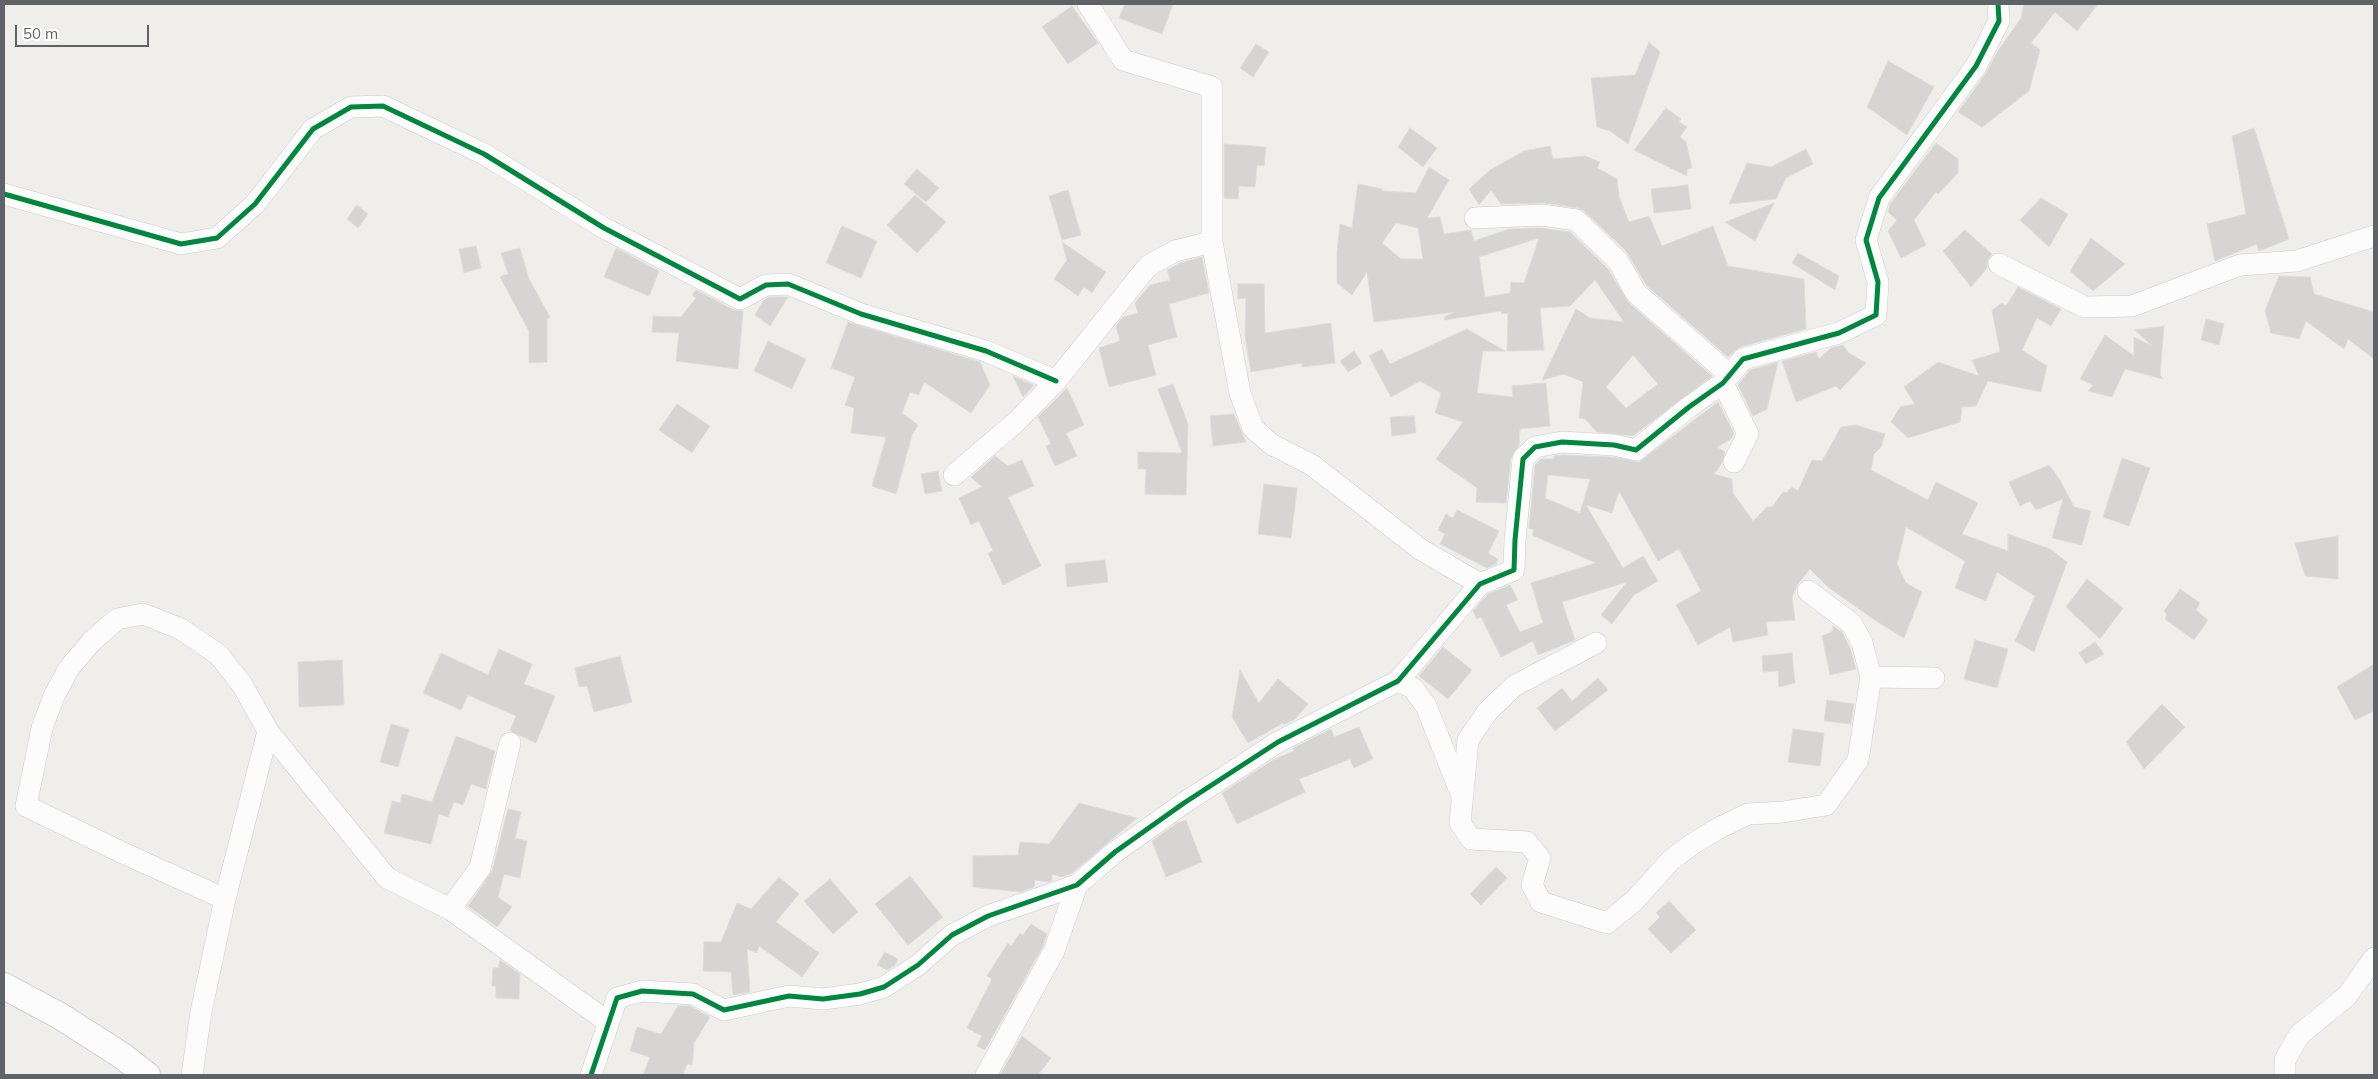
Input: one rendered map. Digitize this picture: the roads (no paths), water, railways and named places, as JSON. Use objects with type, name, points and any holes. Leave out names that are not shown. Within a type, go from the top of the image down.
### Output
[{"type":"street","points":[[1088,4],[1123,60],[1212,87],[1212,242],[1240,393],[1253,428],[1271,444],[1312,465],[1420,549],[1480,584]]},
{"type":"street","points":[[591,1075],[617,998],[642,991],[693,994],[724,1010],[789,996],[823,999],[860,994],[884,987],[918,964],[952,935],[988,916],[1076,885],[1138,836],[1278,742],[1398,682],[1480,584],[1514,570],[1523,459],[1535,447],[1562,442],[1614,445],[1636,450],[1726,379],[1743,359],[1839,334],[1876,315],[1878,282],[1866,240],[1879,198],[1976,66],[1999,21],[1998,4]]},
{"type":"street","points":[[4,194],[181,244],[217,238],[255,204],[313,129],[351,107],[383,106],[484,154],[604,228],[740,299],[766,285],[788,284],[861,314],[986,350],[1056,381]]},
{"type":"street","points":[[1475,218],[1542,215],[1576,220],[1618,261],[1636,293],[1726,379],[1748,434],[1734,462]]},
{"type":"street","points":[[1999,264],[2085,307],[2132,306],[2240,265],[2296,261],[2374,236]]},
{"type":"street","points":[[954,475],[1016,422],[1056,381],[1148,266],[1175,252],[1212,242]]},
{"type":"street","points":[[1596,643],[1514,686],[1488,712],[1468,740],[1460,823],[1470,839],[1527,842],[1540,858],[1532,885],[1541,902],[1607,923],[1634,901],[1671,860],[1691,844],[1748,814],[1783,812],[1826,805],[1858,760],[1871,677],[1862,643],[1852,624],[1808,592]]},
{"type":"street","points":[[225,899],[26,806],[42,728],[54,696],[69,668],[92,641],[117,619],[144,614],[181,629],[219,655],[243,686],[268,731],[387,878],[450,909],[608,1022]]},
{"type":"street","points":[[1871,677],[1934,678]]},
{"type":"street","points":[[1398,682],[1413,688],[1426,706],[1462,797]]},
{"type":"street","points":[[192,1075],[201,1012],[225,899],[268,731]]},
{"type":"street","points":[[450,909],[480,868],[510,743]]},
{"type":"street","points":[[986,1075],[1054,951],[1076,885]]},
{"type":"street","points":[[2285,1075],[2285,1060],[2298,1035],[2347,996],[2374,958]]},
{"type":"street","points":[[4,986],[68,1021],[121,1055],[147,1075]]}]
